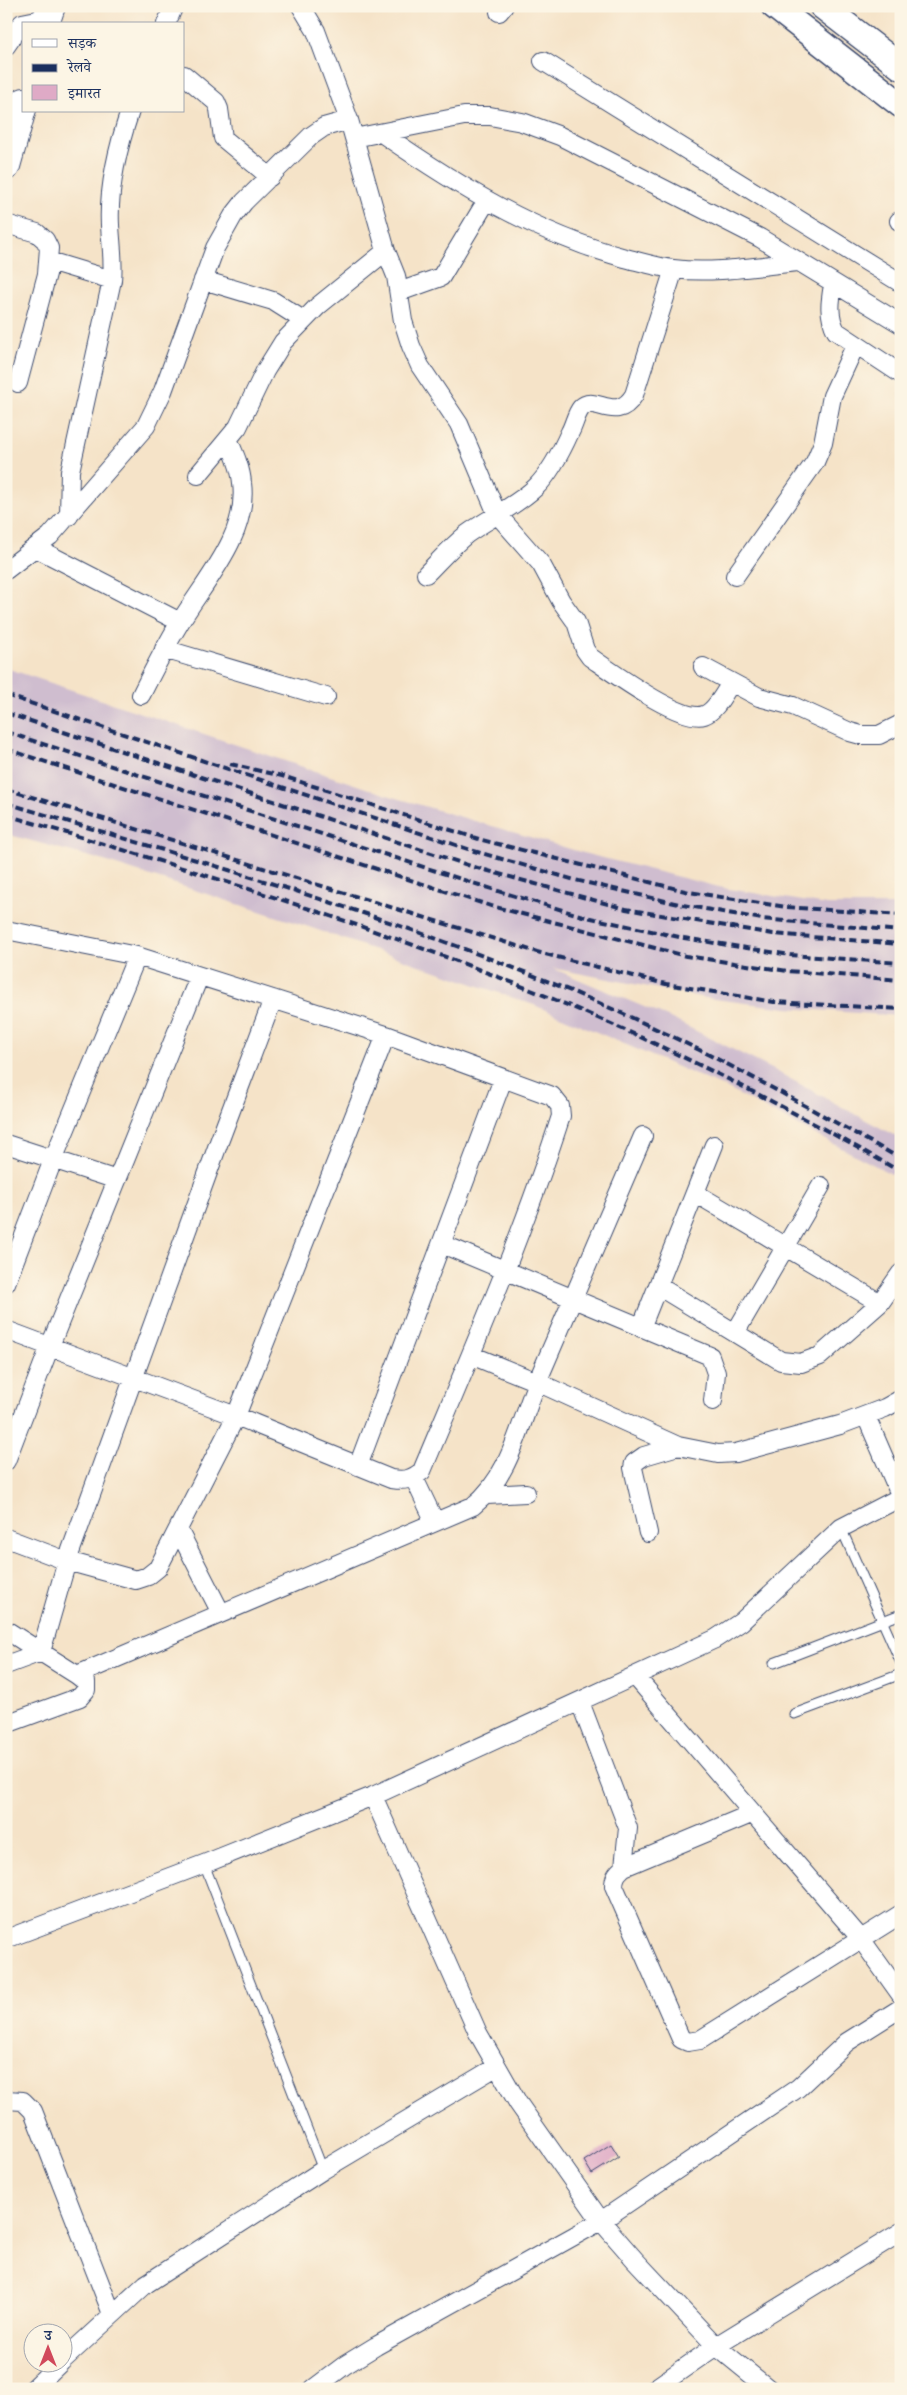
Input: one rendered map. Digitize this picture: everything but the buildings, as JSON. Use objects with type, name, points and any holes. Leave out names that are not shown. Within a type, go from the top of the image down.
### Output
[{"type":"highway","points":[[6,166],[22,109]]},
{"type":"main road","points":[[774,6],[901,105]]},
{"type":"main road","points":[[822,6],[901,67]]},
{"type":"street","points":[[167,22],[174,6]]},
{"type":"street","points":[[301,6],[316,30],[349,120],[386,252],[396,276],[403,322],[411,346],[420,366],[459,424],[497,514],[541,564],[560,602],[576,622],[585,650],[590,657],[636,688],[684,715],[695,717],[711,712],[731,683]]},
{"type":"street","points":[[26,22],[47,16]]},
{"type":"street","points":[[6,46],[22,23]]},
{"type":"street","points":[[543,61],[901,283]]},
{"type":"street","points":[[185,76],[216,102],[219,109],[223,138],[270,177]]},
{"type":"street","points":[[69,516],[70,470],[112,280],[114,262],[110,205],[119,147],[130,112]]},
{"type":"street","points":[[354,138],[383,134],[464,116],[490,116],[522,122],[560,136],[760,238],[833,285],[901,324]]},
{"type":"street","points":[[6,570],[36,548],[69,516],[146,426],[163,391],[215,248],[233,216],[311,136],[324,127],[349,120]]},
{"type":"street","points":[[383,134],[447,178],[525,220],[588,248],[674,269],[713,270],[798,262]]},
{"type":"street","points":[[398,292],[441,277],[487,200]]},
{"type":"street","points":[[6,224],[24,228],[41,236],[49,248],[49,261],[18,383]]},
{"type":"street","points":[[198,475],[238,427],[274,355],[304,320],[331,294],[386,252]]},
{"type":"street","points":[[49,261],[112,280]]},
{"type":"street","points":[[426,574],[462,539],[537,486],[569,436],[580,409],[585,405],[591,405],[617,409],[630,403],[674,269]]},
{"type":"street","points":[[203,280],[273,302],[304,320]]},
{"type":"street","points":[[833,285],[829,308],[831,321],[836,332],[901,374]]},
{"type":"street","points":[[735,576],[815,462],[823,443],[832,396],[855,346]]},
{"type":"street","points":[[141,695],[164,649],[225,552],[235,532],[243,484],[228,439]]},
{"type":"street","points":[[36,548],[180,622]]},
{"type":"street","points":[[164,649],[326,697]]},
{"type":"street","points":[[703,667],[759,697],[793,706],[850,732],[861,735],[879,735],[901,724]]},
{"type":"street","points":[[6,930],[138,956],[386,1035],[552,1096],[560,1106],[561,1116],[505,1270],[471,1355],[422,1472],[414,1478],[404,1481],[391,1479],[236,1416],[6,1330]]},
{"type":"street","points":[[6,1282],[53,1160],[138,956]]},
{"type":"street","points":[[6,1461],[50,1346],[199,977]]},
{"type":"street","points":[[41,1652],[67,1562],[273,999]]},
{"type":"street","points":[[6,1538],[67,1562],[136,1580],[148,1576],[158,1568],[236,1416],[386,1035]]},
{"type":"street","points":[[358,1466],[503,1079]]},
{"type":"street","points":[[77,1675],[473,1506],[487,1495],[501,1475],[537,1382],[643,1136]]},
{"type":"street","points":[[6,1144],[117,1180]]},
{"type":"street","points":[[641,1328],[714,1145]]},
{"type":"street","points":[[735,1333],[821,1186]]},
{"type":"street","points":[[695,1193],[880,1303]]},
{"type":"street","points":[[442,1244],[710,1356],[716,1373],[713,1401]]},
{"type":"street","points":[[658,1286],[780,1361],[801,1363],[820,1356],[880,1303],[901,1273]]},
{"type":"street","points":[[471,1355],[537,1382],[678,1446],[700,1452],[736,1453],[840,1425],[866,1416],[901,1399]]},
{"type":"street","points":[[6,1939],[204,1864],[373,1796],[715,1639],[741,1622],[841,1528],[901,1497],[866,1416]]},
{"type":"street","points":[[648,1533],[632,1468],[634,1463],[644,1456],[678,1446]]},
{"type":"street","points":[[414,1478],[435,1522]]},
{"type":"street","points":[[487,1495],[526,1493]]},
{"type":"street","points":[[178,1529],[221,1613]]},
{"type":"street","points":[[6,1630],[86,1682],[86,1690],[80,1697],[6,1724]]},
{"type":"street","points":[[6,1665],[41,1652]]},
{"type":"street","points":[[635,1676],[751,1814],[861,1939],[901,1995]]},
{"type":"street","points":[[580,1702],[628,1828],[624,1867]]},
{"type":"street","points":[[373,1796],[478,2033],[518,2103],[601,2220],[716,2346],[769,2389]]},
{"type":"street","points":[[751,1814],[624,1867],[616,1874],[614,1886],[681,2039],[688,2042],[700,2040],[901,1914]]},
{"type":"street","points":[[313,2389],[344,2366],[376,2346],[601,2220],[798,2088],[847,2042],[901,2008]]},
{"type":"street","points":[[72,2352],[146,2284],[323,2170],[496,2067]]},
{"type":"street","points":[[6,2100],[23,2101],[33,2111],[112,2314]]},
{"type":"street","points":[[654,2389],[716,2346],[901,2232]]},
{"type":"street","points":[[33,2389],[51,2372]]},
{"type":"lane","points":[[841,1528],[884,1620],[901,1663]]},
{"type":"lane","points":[[774,1663],[901,1614]]},
{"type":"lane","points":[[794,1714],[901,1674]]},
{"type":"lane","points":[[204,1864],[323,2170]]},
{"type":"shaded area","points":[[6,668],[390,796],[587,854],[723,888],[827,905],[901,905],[901,1016],[787,1008],[706,998],[552,968],[670,1018],[774,1070],[901,1139],[901,1179],[724,1087],[534,1005],[309,927],[98,859],[6,834]]},
{"type":"railway","points":[[6,695],[474,851],[575,880],[683,905],[762,919],[901,931]]},
{"type":"railway","points":[[6,713],[474,867],[626,909],[773,934],[901,944]]},
{"type":"railway","points":[[6,732],[498,891],[586,917],[684,938],[790,955],[901,963]]},
{"type":"railway","points":[[6,749],[491,906],[686,956],[788,971],[901,980]]},
{"type":"railway","points":[[230,764],[282,776],[482,840],[689,892],[786,907],[901,915]]},
{"type":"railway","points":[[6,789],[537,952],[666,984],[774,1002],[901,1009]]},
{"type":"railway","points":[[6,803],[315,897],[467,950],[543,979],[617,1011],[725,1063],[901,1159]]},
{"type":"railway","points":[[6,815],[271,896],[402,941],[531,990],[673,1052],[811,1122],[901,1172]]}]
